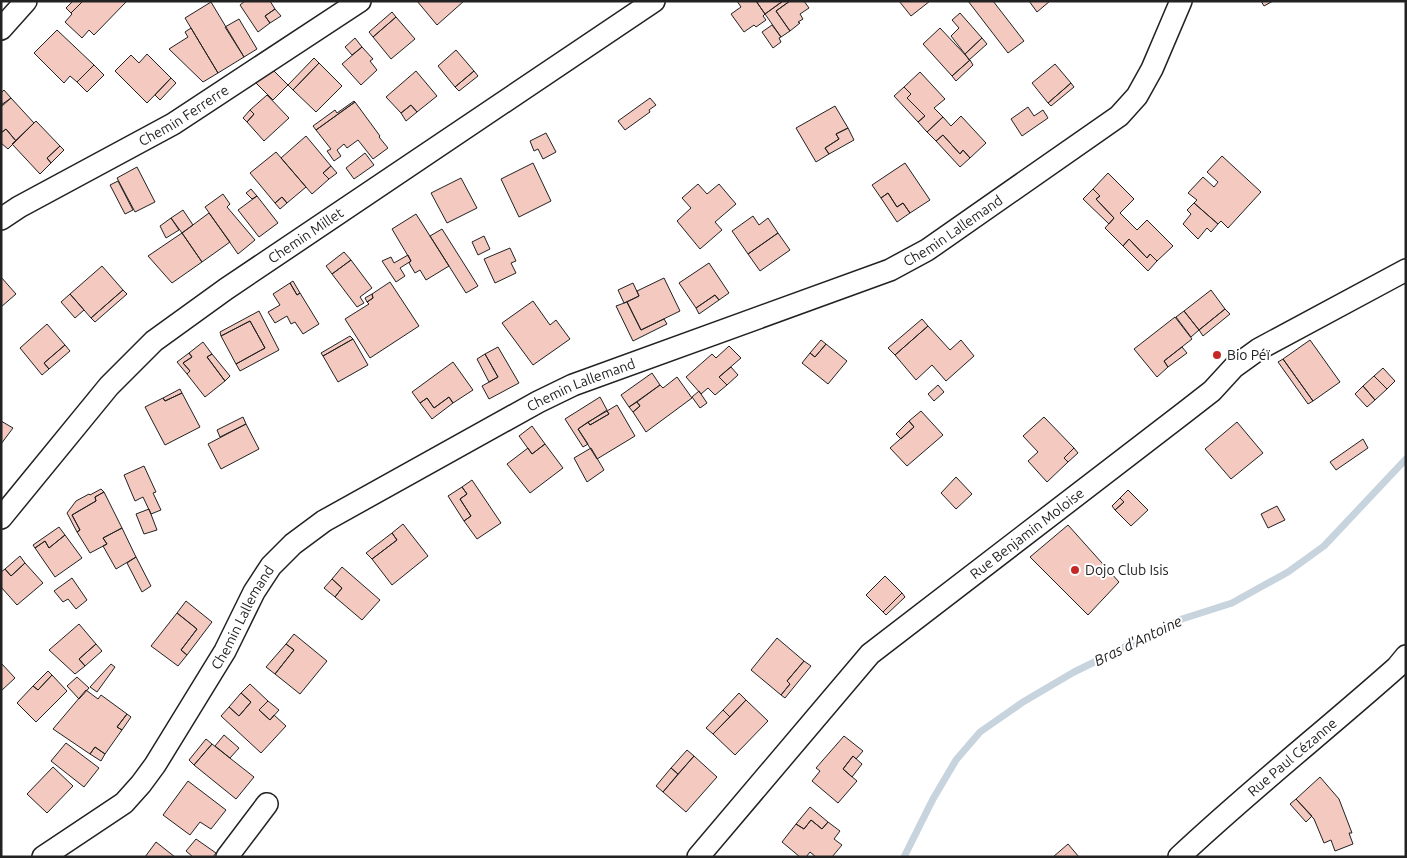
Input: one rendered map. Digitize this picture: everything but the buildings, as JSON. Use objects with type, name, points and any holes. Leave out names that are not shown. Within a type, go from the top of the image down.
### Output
[{"type":"street","points":[[1,29],[26,1]]},
{"type":"street","name":"Chemin Ferrerre","points":[[1,219],[19,207],[173,124],[360,1]]},
{"type":"street","name":"Chemin Millet","points":[[1,518],[109,386],[154,341],[226,289],[654,1]]},
{"type":"street","name":"Chemin Lallemand","points":[[43,857],[124,803],[141,784],[156,765],[225,651],[254,592],[271,566],[293,544],[324,521],[538,402],[573,385],[890,270],[927,250],[1119,116],[1136,96],[1152,69],[1181,1]]},
{"type":"street","name":"Rue Benjamin Moloise","points":[[698,857],[870,654],[1212,391],[1234,367],[1259,349],[1406,270]]},
{"type":"street","name":"Rue Paul Cézanne","points":[[1179,857],[1215,823],[1333,724],[1390,673],[1406,656]]},
{"type":"street","points":[[227,857],[267,804]]},
{"type":"waterway","name":"Bras d'Antoine","points":[[904,857],[933,799],[956,760],[980,732],[1023,702],[1074,672],[1182,619],[1232,603],[1288,572],[1324,546],[1406,459]]},
{"type":"place","name":"Bio Péï","points":[[1217,355]]},
{"type":"place","name":"Dojo Club Isis","points":[[1075,570]]}]
